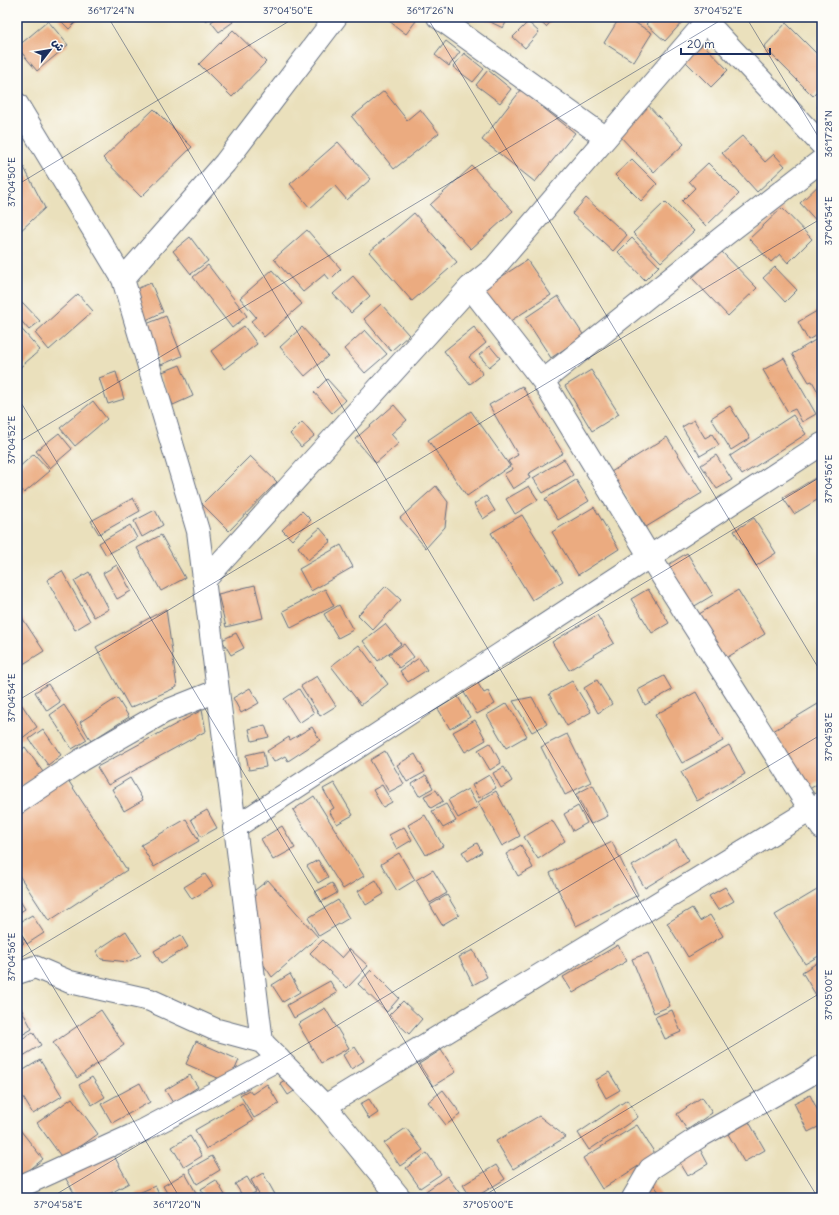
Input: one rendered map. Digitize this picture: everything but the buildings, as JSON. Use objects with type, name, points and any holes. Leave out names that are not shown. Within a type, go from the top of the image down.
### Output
[{"type":"street","points":[[123,279],[225,163],[336,17]]},
{"type":"street","points":[[438,17],[606,138]]},
{"type":"street","points":[[204,581],[470,287],[495,266],[606,138],[706,18],[822,145]]},
{"type":"street","points":[[17,104],[123,279],[198,531],[262,1042]]},
{"type":"street","points":[[543,381],[700,254],[822,160]]},
{"type":"street","points":[[325,1106],[818,814],[650,557],[543,381],[470,287]]},
{"type":"street","points":[[234,828],[822,444]]},
{"type":"street","points":[[17,804],[81,760],[164,712],[217,691]]},
{"type":"street","points":[[17,973],[35,967],[70,982],[150,1000],[214,1029],[262,1042],[325,1106],[396,1197]]},
{"type":"street","points":[[17,1188],[144,1130],[279,1059]]},
{"type":"street","points":[[633,1198],[650,1169],[699,1137],[822,1066]]}]
